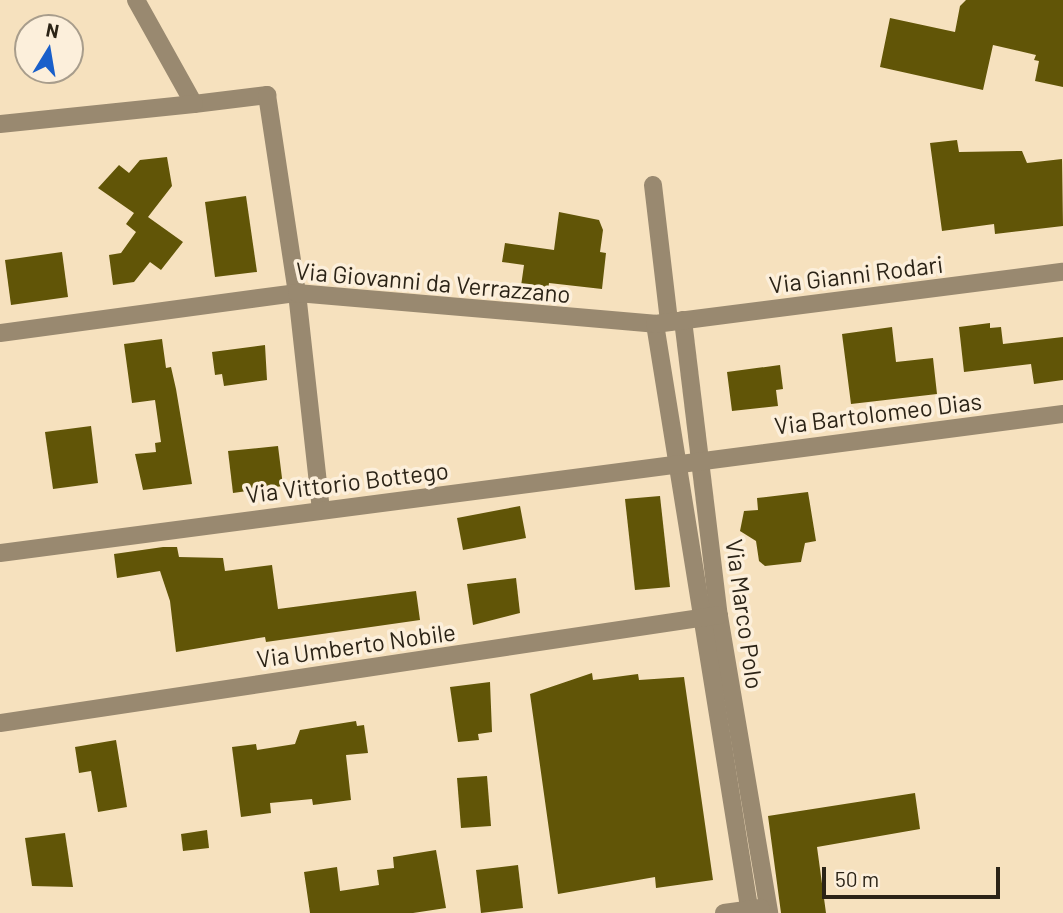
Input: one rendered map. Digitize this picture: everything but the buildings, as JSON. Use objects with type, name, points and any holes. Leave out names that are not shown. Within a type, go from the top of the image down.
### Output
[{"type":"street","points":[[136,0],[194,104]]},
{"type":"street","points":[[0,124],[267,95],[298,293],[321,509]]},
{"type":"street","name":"Via Marco Polo","points":[[653,185],[669,322],[676,464],[750,911]]},
{"type":"street","name":"Via Gianni Rodari","points":[[669,322],[1063,272]]},
{"type":"street","name":"Via Giovanni da Verrazzano","points":[[0,333],[298,293],[669,322]]},
{"type":"street","name":"Via Marco Polo","points":[[669,322],[700,461],[719,615],[768,910]]},
{"type":"street","name":"Via Bartolomeo Dias","points":[[700,461],[1063,414]]},
{"type":"street","name":"Via Vittorio Bottego","points":[[0,553],[700,461]]},
{"type":"street","name":"Via Umberto Nobile","points":[[0,723],[719,615]]},
{"type":"street","points":[[724,913],[768,910]]}]
